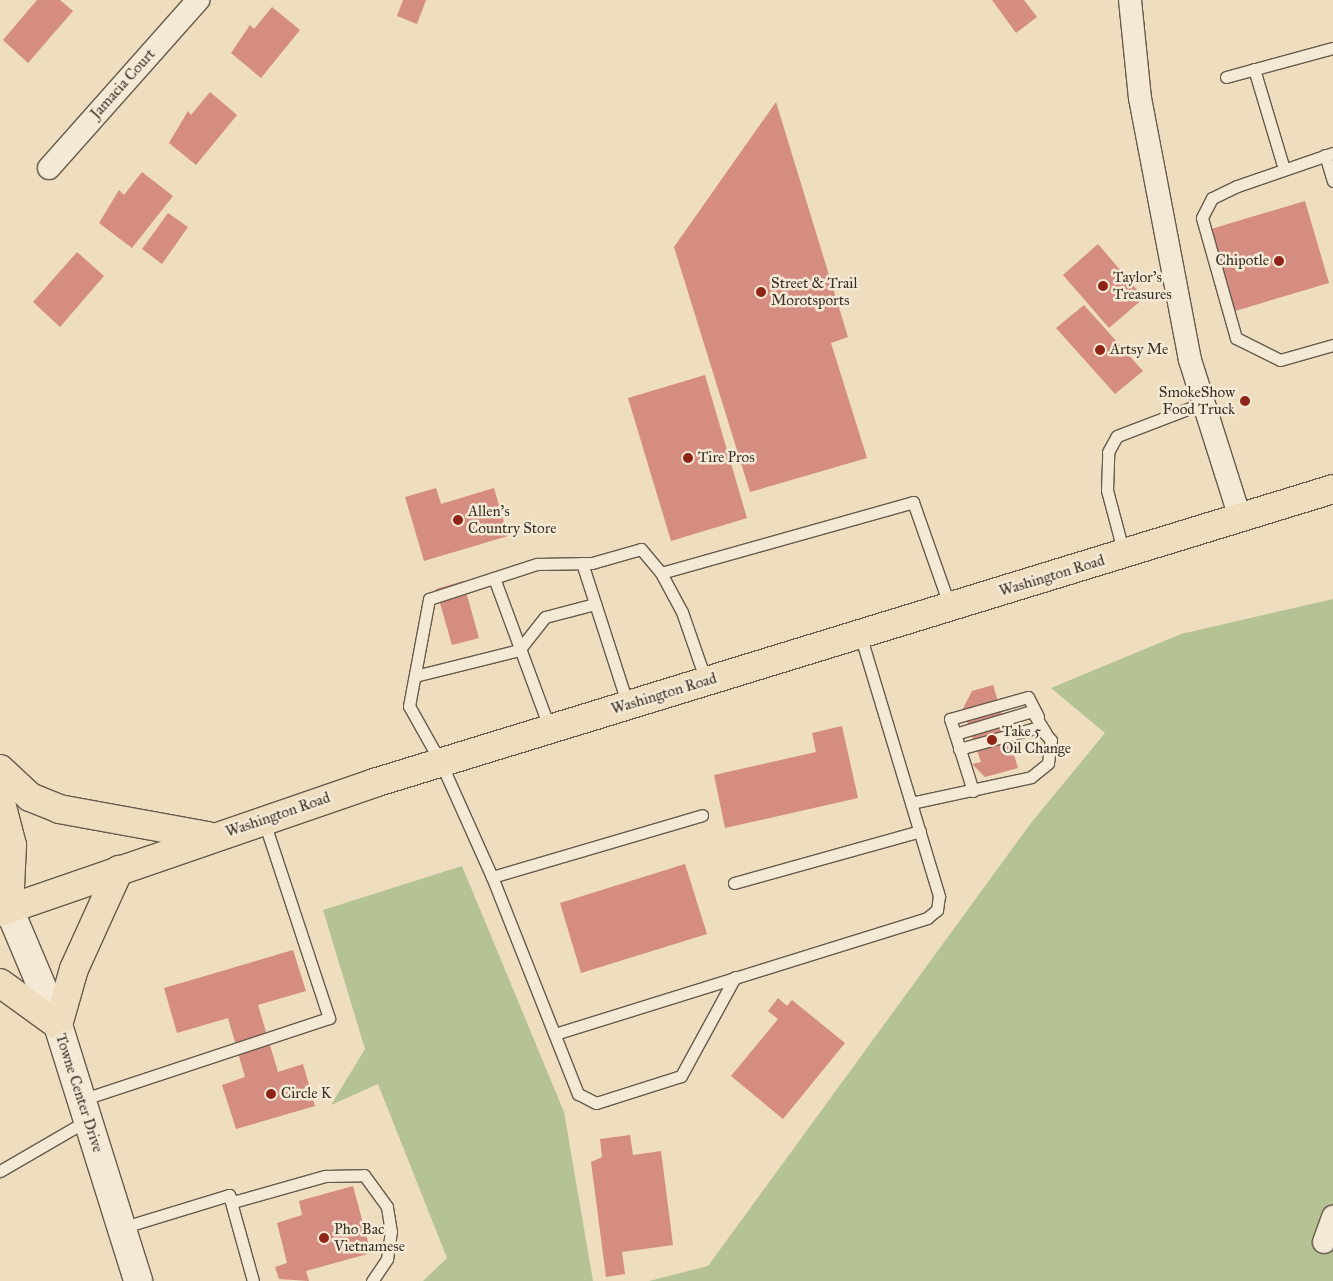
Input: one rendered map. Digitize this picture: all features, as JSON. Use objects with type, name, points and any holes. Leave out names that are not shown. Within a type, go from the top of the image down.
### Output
[{"type":"main road","name":"Washington Road","points":[[3,904],[119,870],[441,762],[1333,490]]},
{"type":"main road","points":[[0,768],[30,797],[59,809],[214,837]]},
{"type":"main road","points":[[0,800],[12,845],[3,904]]},
{"type":"main road","points":[[0,983],[58,1025],[74,969],[119,870]]},
{"type":"main road","name":"Towne Center Drive","points":[[3,904],[58,1025],[138,1281]]},
{"type":"street","name":"Jamacia Court","points":[[48,168],[198,0]]},
{"type":"street","points":[[1130,0],[1140,98],[1190,360],[1240,518]]},
{"type":"street","points":[[1324,1242],[1333,1217]]},
{"type":"lane","points":[[1226,77],[1333,48]]},
{"type":"lane","points":[[1254,69],[1284,169]]},
{"type":"lane","points":[[1333,181],[1329,154],[1236,186],[1212,198],[1202,218],[1236,338],[1280,360],[1333,345]]},
{"type":"lane","points":[[1124,554],[1107,490],[1108,452],[1117,436],[1204,403]]},
{"type":"lane","points":[[661,573],[913,502],[950,607]]},
{"type":"lane","points":[[706,681],[682,612],[661,573],[641,549],[582,563],[537,564],[429,599],[409,706],[441,762],[492,877],[558,1033],[578,1094],[588,1102],[605,1100],[681,1076],[735,977]]},
{"type":"lane","points":[[582,563],[628,705]]},
{"type":"lane","points":[[494,578],[519,650],[550,729]]},
{"type":"lane","points":[[414,676],[519,650],[545,617],[595,604]]},
{"type":"lane","points":[[558,1033],[927,918],[937,910],[939,896],[860,634]]},
{"type":"lane","points":[[911,803],[973,791],[1031,777],[1048,763],[1051,740],[1032,711],[955,734],[973,791]]},
{"type":"lane","points":[[959,749],[1039,727],[1051,740]]},
{"type":"lane","points":[[492,877],[702,815]]},
{"type":"lane","points":[[0,1171],[84,1110],[329,1018],[264,820]]},
{"type":"lane","points":[[734,882],[920,831]]},
{"type":"lane","points":[[228,1195],[233,1202],[325,1176],[364,1175],[387,1207],[390,1231],[387,1260],[372,1281]]},
{"type":"lane","points":[[121,1228],[228,1195]]},
{"type":"lane","points":[[228,1195],[254,1281]]},
{"type":"green space","points":[[1333,599],[1333,1281],[649,1281],[708,1266],[1031,823],[1105,733],[1051,688],[1181,634]]},
{"type":"green space","points":[[462,866],[564,1112],[593,1281],[423,1281],[447,1258],[378,1084],[331,1105],[365,1049],[323,910]]},
{"type":"building","points":[[37,0],[60,0],[73,11],[28,63],[3,40]]},
{"type":"building","points":[[403,0],[426,0],[417,24],[397,16]]},
{"type":"building","points":[[992,0],[1024,0],[1037,17],[1016,33]]},
{"type":"building","points":[[272,7],[300,30],[261,78],[231,53],[250,25],[254,29]]},
{"type":"building","points":[[210,92],[237,115],[196,165],[169,143],[188,111],[191,115]]},
{"type":"building","name":"Street & Trail Morotsports","points":[[776,102],[848,337],[831,343],[867,458],[750,492],[674,247]]},
{"type":"building","points":[[142,172],[173,196],[132,248],[99,223],[119,190],[124,195]]},
{"type":"building","points":[[1305,201],[1329,283],[1235,311],[1231,297],[1226,299],[1221,284],[1226,282],[1211,229]]},
{"type":"building","points":[[168,213],[188,227],[162,264],[142,249]]},
{"type":"building","name":"Taylor's Treasures","points":[[1098,244],[1144,298],[1109,328],[1063,275]]},
{"type":"building","points":[[77,252],[104,276],[60,327],[33,302]]},
{"type":"building","name":"Artsy Me","points":[[1084,305],[1143,371],[1115,394],[1056,328]]},
{"type":"building","name":"Tire Pros","points":[[705,375],[747,518],[671,541],[628,398]]},
{"type":"building","name":"Allen's Country Store","points":[[436,488],[441,504],[494,488],[508,536],[424,561],[405,497]]},
{"type":"building","points":[[463,581],[479,638],[452,645],[436,589]]},
{"type":"building","name":"Take 5 Oil Change","points":[[993,685],[1018,768],[985,777],[972,764],[981,762],[965,716],[958,718],[972,691]]},
{"type":"building","points":[[842,726],[858,798],[725,828],[714,775],[816,752],[812,733]]},
{"type":"building","points":[[685,864],[707,934],[581,973],[560,903]]},
{"type":"building","points":[[293,950],[306,991],[258,1005],[278,1072],[303,1064],[315,1106],[236,1129],[222,1085],[245,1077],[228,1018],[177,1033],[164,988]]},
{"type":"building","points":[[778,998],[787,1006],[792,1000],[845,1043],[783,1119],[731,1076],[778,1019],[768,1011]]},
{"type":"building","points":[[630,1135],[633,1155],[661,1151],[673,1245],[622,1252],[625,1274],[606,1277],[591,1162],[602,1157],[600,1139]]},
{"type":"building","name":"Pho Bac Vietnamese","points":[[353,1186],[371,1253],[306,1271],[309,1281],[279,1279],[275,1267],[287,1263],[277,1223],[302,1215],[299,1201]]},
{"type":"place","name":"Chipotle","points":[[1279,261]]},
{"type":"place","name":"Taylor's Treasures","points":[[1103,286]]},
{"type":"place","name":"Street & Trail Morotsports","points":[[761,292]]},
{"type":"place","name":"Artsy Me","points":[[1100,350]]},
{"type":"place","name":"SmokeShow Food Truck","points":[[1245,401]]},
{"type":"place","name":"Tire Pros","points":[[688,458]]},
{"type":"place","name":"Allen's Country Store","points":[[458,520]]},
{"type":"place","name":"Take 5 Oil Change","points":[[992,740]]},
{"type":"place","name":"Circle K","points":[[271,1094]]},
{"type":"place","name":"Pho Bac Vietnamese","points":[[324,1238]]}]
